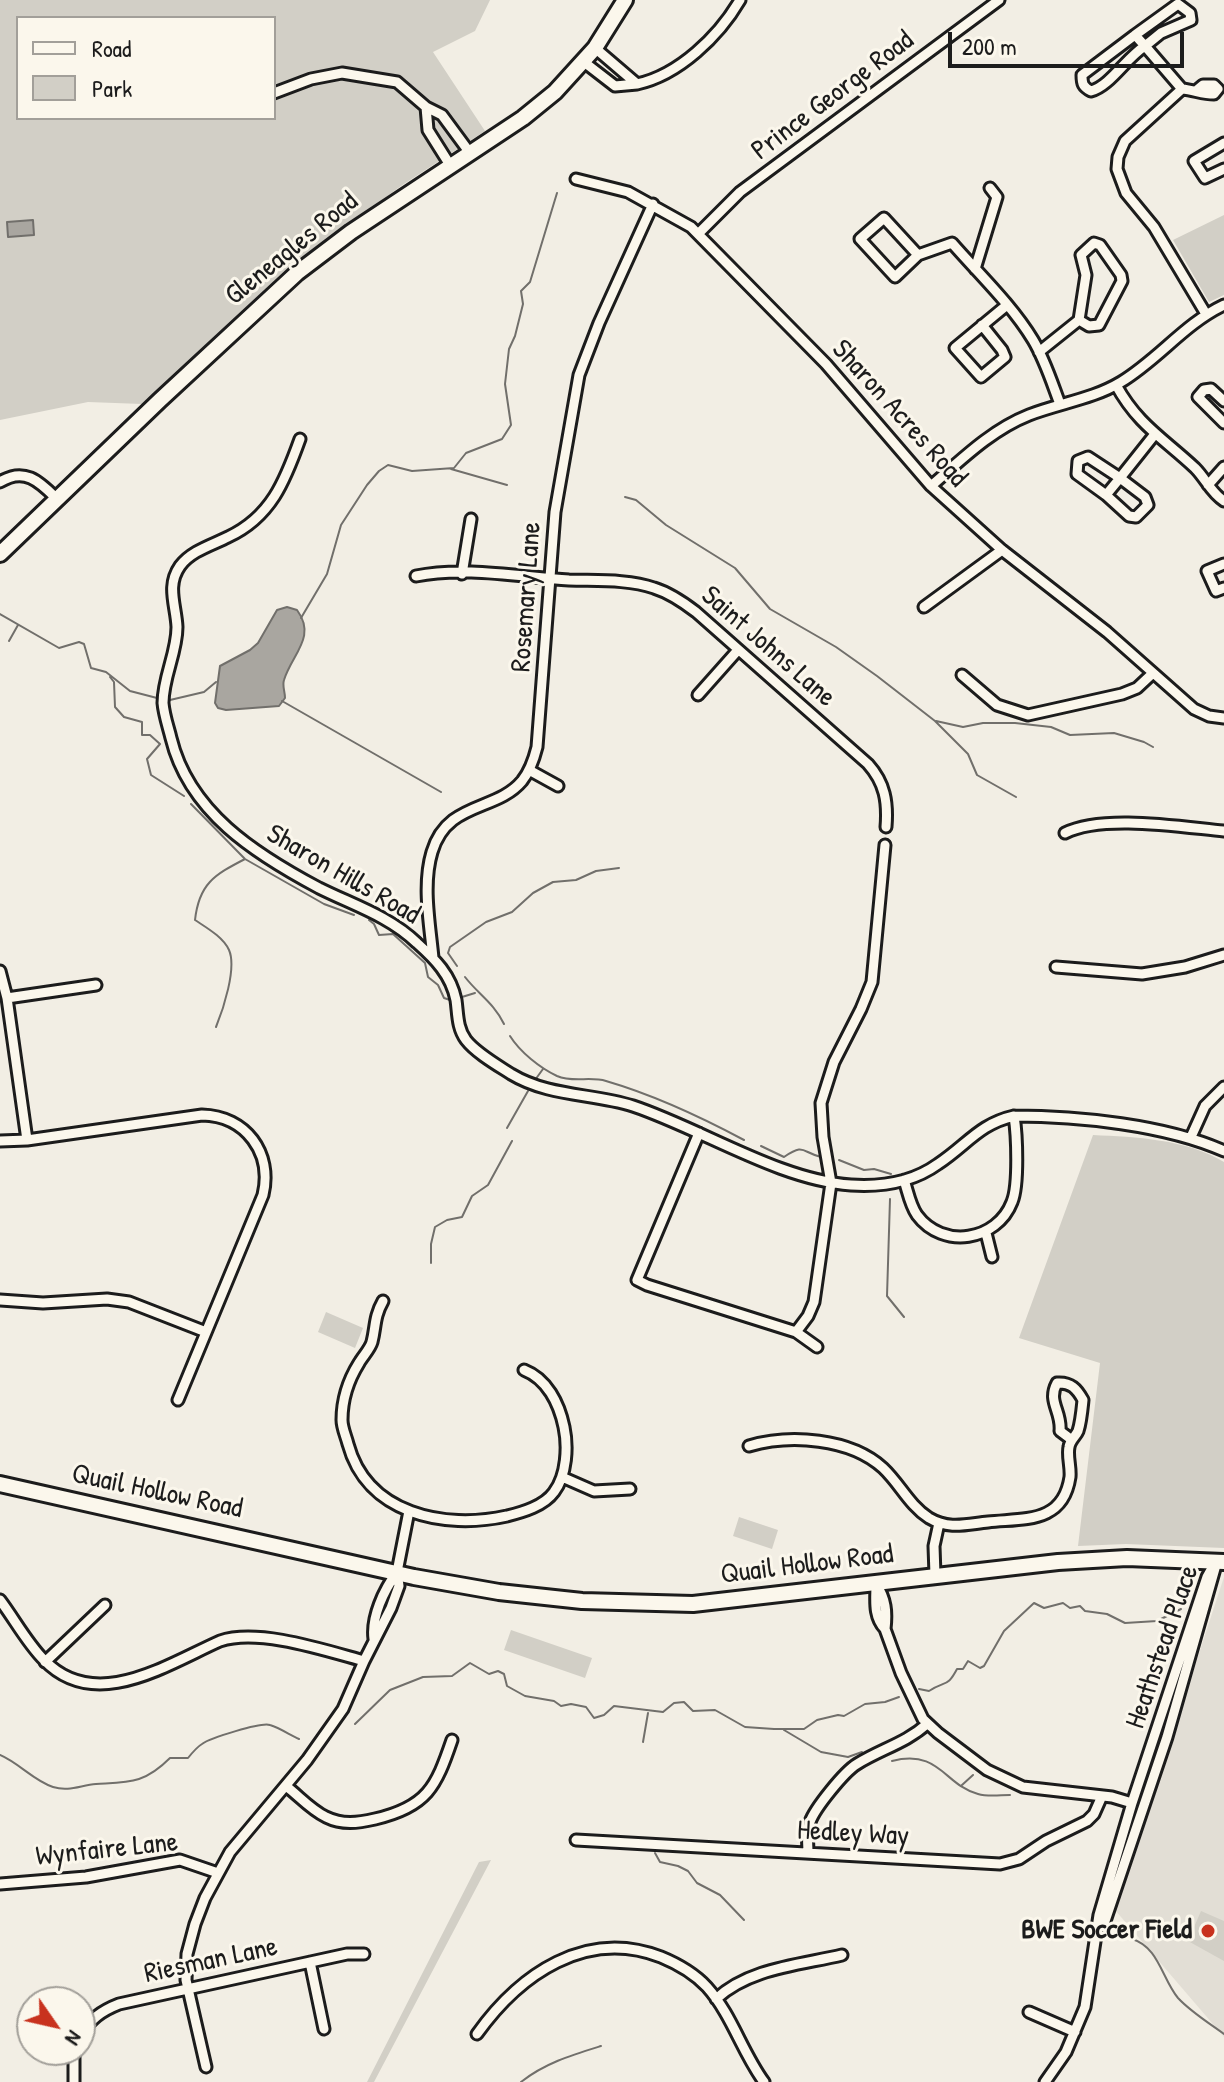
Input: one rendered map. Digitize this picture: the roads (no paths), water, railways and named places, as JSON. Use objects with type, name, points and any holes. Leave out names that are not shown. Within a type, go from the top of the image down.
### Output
[{"type":"main road","name":"Gleneagles Road","points":[[0,554],[278,289],[351,232],[539,106],[584,62],[625,0]]},
{"type":"main road","name":"Quail Hollow Road","points":[[0,1484],[397,1572],[499,1592],[582,1601],[693,1604],[935,1575],[1099,1560],[1220,1562]]},
{"type":"street","points":[[584,62],[615,86],[637,84],[664,74],[721,28],[740,0]]},
{"type":"street","name":"Prince George Road","points":[[698,234],[740,192],[999,0]]},
{"type":"street","points":[[1178,4],[1190,13],[1191,20],[1161,33],[1145,46],[1131,54],[1099,89],[1091,91],[1085,88],[1082,75],[1170,8],[1178,4]]},
{"type":"street","points":[[1135,35],[1182,89],[1197,90],[1203,94],[1221,92]]},
{"type":"street","points":[[595,48],[637,84]]},
{"type":"street","points":[[276,92],[311,79],[342,73],[397,82],[426,107],[442,115],[470,153]]},
{"type":"street","points":[[1182,89],[1125,141],[1117,169],[1126,193],[1164,241],[1206,314]]},
{"type":"street","points":[[426,107],[428,130],[450,165]]},
{"type":"street","points":[[1224,143],[1194,161],[1205,178],[1224,169]]},
{"type":"street","name":"Sharon Acres Road","points":[[576,179],[628,192],[678,218],[698,234],[826,364],[931,486],[1002,550],[1107,632],[1194,709],[1224,718]]},
{"type":"street","points":[[975,269],[997,197],[990,188]]},
{"type":"street","name":"Rosemary Lane","points":[[529,770],[539,740],[556,501],[579,375],[653,204]]},
{"type":"street","points":[[918,255],[884,218],[860,239],[895,277],[918,255],[952,243],[1007,305],[1039,352],[1060,404]]},
{"type":"street","points":[[1039,352],[1079,320],[1086,275],[1081,255],[1087,246],[1094,243],[1100,245],[1122,281],[1099,325],[1089,326],[1079,320]]},
{"type":"street","points":[[982,325],[1005,357],[981,377],[955,348],[982,325],[1007,305]]},
{"type":"street","points":[[931,486],[999,430],[1027,416],[1116,385],[1140,369],[1183,331],[1224,305]]},
{"type":"street","points":[[1116,385],[1134,414],[1195,469],[1220,498]]},
{"type":"street","points":[[1224,401],[1211,389],[1204,390],[1198,397],[1224,423]]},
{"type":"street","points":[[1106,495],[1155,434]]},
{"type":"street","name":"Sharon Hills Road","points":[[300,439],[282,487],[269,507],[245,528],[187,559],[175,575],[172,589],[176,632],[164,691],[166,721],[175,756],[201,801],[231,831],[304,879],[388,920],[433,958],[449,979],[461,1032],[468,1042],[510,1073],[542,1089],[628,1105],[780,1167],[831,1183],[874,1185],[904,1180],[939,1164],[991,1122],[1014,1116],[1142,1127],[1191,1137],[1224,1151]]},
{"type":"street","points":[[1088,457],[1120,478],[1145,497],[1148,505],[1136,517],[1129,516],[1077,474],[1078,461],[1088,457]]},
{"type":"street","points":[[1208,485],[1224,467]]},
{"type":"street","points":[[0,482],[25,475],[35,479],[56,498]]},
{"type":"street","points":[[462,574],[471,519]]},
{"type":"street","points":[[924,607],[1002,550]]},
{"type":"street","points":[[1224,564],[1207,571],[1216,591],[1224,588]]},
{"type":"street","name":"Saint Johns Lane","points":[[416,576],[432,573],[550,578],[642,585],[661,590],[683,602],[874,770],[886,797],[886,827]]},
{"type":"street","points":[[698,695],[738,650]]},
{"type":"street","points":[[962,675],[997,705],[1028,715],[1122,694],[1137,688],[1153,673]]},
{"type":"street","points":[[433,958],[429,864],[436,841],[443,831],[463,813],[510,791],[529,770],[558,786]]},
{"type":"street","points":[[1065,833],[1100,824],[1224,831]]},
{"type":"street","points":[[796,1332],[814,1302],[831,1183],[821,1103],[834,1062],[872,982],[885,845]]},
{"type":"street","points":[[1056,967],[1142,974],[1185,967],[1224,955]]},
{"type":"street","points":[[0,971],[7,998],[27,1140]]},
{"type":"street","points":[[7,998],[96,985]]},
{"type":"street","points":[[1191,1137],[1205,1106],[1224,1087]]},
{"type":"street","points":[[0,1141],[27,1140],[202,1115],[227,1119],[250,1135],[264,1160],[265,1186],[178,1400]]},
{"type":"street","points":[[904,1180],[917,1214],[927,1225],[956,1238],[986,1233],[1006,1214],[1014,1199],[1017,1134],[1014,1116]]},
{"type":"street","points":[[699,1133],[637,1280],[796,1332],[817,1347]]},
{"type":"street","points":[[986,1233],[992,1257]]},
{"type":"street","points":[[0,1300],[43,1303],[107,1299],[129,1302],[206,1332]]},
{"type":"street","points":[[383,1301],[375,1315],[372,1343],[348,1385],[342,1421],[352,1459],[363,1479],[388,1501],[409,1511],[461,1523],[512,1515],[537,1506],[554,1492],[562,1477],[565,1459],[564,1428],[557,1404],[545,1383],[524,1370]]},
{"type":"street","points":[[749,1446],[788,1439],[829,1445],[863,1455],[883,1468],[917,1509],[939,1523],[957,1526],[1033,1519],[1050,1512],[1061,1500],[1070,1481],[1069,1446],[1078,1431],[1083,1400],[1076,1388],[1065,1382],[1057,1383],[1051,1402],[1060,1415],[1060,1431],[1072,1440]]},
{"type":"street","points":[[562,1477],[594,1491],[630,1489]]},
{"type":"street","points":[[206,2067],[185,1970],[205,1898],[230,1852],[325,1737],[343,1709],[374,1641],[374,1622],[389,1583],[397,1572],[409,1511]]},
{"type":"street","points":[[935,1575],[934,1546],[939,1523]]},
{"type":"street","name":"Heathstead Place","points":[[1045,2082],[1059,2064],[1075,2032],[1088,1993],[1097,1930],[1132,1803],[1207,1577],[1220,1562]]},
{"type":"street","name":"Heathstead Place","points":[[1097,1930],[1105,1921],[1167,1737],[1220,1562]]},
{"type":"street","points":[[876,1584],[879,1623],[885,1629],[913,1701],[927,1724],[987,1770],[1010,1783],[1132,1803]]},
{"type":"street","points":[[0,1600],[45,1662],[59,1674],[77,1682],[123,1683],[230,1638],[251,1636],[364,1661]]},
{"type":"street","points":[[45,1662],[105,1605]]},
{"type":"street","points":[[808,1853],[808,1830],[813,1814],[847,1773],[855,1765],[911,1737],[927,1724]]},
{"type":"street","points":[[286,1786],[318,1813],[336,1821],[358,1823],[389,1816],[413,1806],[432,1789],[452,1740]]},
{"type":"street","name":"Hedley Way","points":[[576,1840],[1009,1863],[1087,1821],[1094,1814],[1102,1796]]},
{"type":"street","name":"Wynfaire Lane","points":[[0,1884],[86,1877],[180,1860],[218,1873]]},
{"type":"street","points":[[477,2034],[500,2005],[544,1970],[571,1955],[609,1947],[633,1949],[673,1962],[698,1979],[716,1999],[764,2082]]},
{"type":"street","name":"Riesman Lane","points":[[96,2016],[103,2010],[189,1989],[347,1954],[364,1954]]},
{"type":"street","points":[[716,1999],[736,1983],[751,1977],[842,1955]]},
{"type":"street","points":[[310,1962],[324,2029]]},
{"type":"street","points":[[1029,2012],[1075,2032]]},
{"type":"waterway","points":[[301,618],[327,574],[341,525],[379,471],[388,465],[412,471],[454,468],[466,453],[502,439],[511,425],[505,384],[509,349],[523,304],[521,291],[530,282],[557,193]]},
{"type":"waterway","points":[[451,469],[507,485]]},
{"type":"waterway","points":[[625,497],[636,500],[666,525],[735,568],[770,609],[836,647],[877,676],[935,721],[968,754],[977,775],[1016,797]]},
{"type":"waterway","points":[[0,614],[59,648],[79,642],[84,644],[91,668],[106,672],[130,691],[157,698]]},
{"type":"waterway","points":[[9,641],[18,625]]},
{"type":"waterway","points":[[110,677],[114,682],[115,707],[124,717],[142,722],[142,735],[150,735],[160,744],[147,759],[151,775],[184,796]]},
{"type":"waterway","points":[[170,700],[204,692],[216,682]]},
{"type":"waterway","points":[[282,701],[441,792]]},
{"type":"waterway","points":[[936,721],[963,727],[983,723],[1015,723],[1051,727],[1070,735],[1114,733],[1153,747]]},
{"type":"waterway","points":[[191,804],[245,859],[324,904],[354,915]]},
{"type":"waterway","points":[[216,1027],[228,989],[231,958],[223,941],[195,920],[197,908],[210,882],[245,859]]},
{"type":"waterway","points":[[457,966],[448,953],[450,947],[486,922],[512,912],[533,893],[553,882],[576,880],[596,871],[619,868]]},
{"type":"waterway","points":[[369,920],[379,935],[393,934],[425,963],[428,977],[438,985],[444,998],[450,1000]]},
{"type":"waterway","points":[[465,977],[496,1010],[504,1024]]},
{"type":"waterway","points":[[462,997],[475,993]]},
{"type":"waterway","points":[[510,1036],[531,1059],[557,1076],[600,1080],[624,1087],[677,1107],[744,1140]]},
{"type":"waterway","points":[[535,1080],[543,1069]]},
{"type":"waterway","points":[[507,1128],[528,1091]]},
{"type":"waterway","points":[[431,1263],[435,1227],[462,1217],[472,1196],[488,1185],[512,1141]]},
{"type":"waterway","points":[[761,1146],[784,1157],[800,1150],[821,1157]]},
{"type":"waterway","points":[[839,1160],[864,1170],[874,1169],[891,1174]]},
{"type":"waterway","points":[[890,1199],[887,1296],[904,1317]]},
{"type":"waterway","points":[[919,1689],[929,1691],[946,1683],[968,1661],[980,1668],[984,1666],[1004,1631],[1034,1603],[1044,1608],[1063,1603],[1070,1608],[1080,1606],[1085,1611],[1107,1614],[1125,1623],[1157,1621],[1181,1609]]},
{"type":"waterway","points":[[355,1724],[390,1690],[423,1677],[452,1676],[470,1663],[489,1674],[498,1671],[504,1674],[507,1686],[525,1696],[554,1701],[561,1706],[586,1707],[594,1718],[604,1715],[614,1706],[663,1712],[674,1703],[684,1702],[693,1711],[715,1710],[745,1727],[804,1729],[817,1720],[844,1716],[865,1704],[899,1697]]},
{"type":"waterway","points":[[643,1742],[648,1713]]},
{"type":"waterway","points":[[0,1755],[46,1784],[70,1789],[136,1780],[152,1773],[170,1758],[188,1758],[207,1741],[257,1726],[270,1725],[299,1739]]},
{"type":"waterway","points":[[784,1730],[821,1752],[848,1757],[862,1752]]},
{"type":"waterway","points":[[892,1761],[921,1760],[967,1790],[986,1795],[1010,1795]]},
{"type":"waterway","points":[[962,1785],[973,1775]]},
{"type":"waterway","points":[[655,1853],[660,1862],[688,1871],[697,1883],[720,1895],[744,1920]]},
{"type":"waterway","points":[[1132,1939],[1154,1956],[1178,1998],[1224,2034]]},
{"type":"waterway","points":[[521,2082],[549,2065],[601,2046]]},
{"type":"place","name":"BWE Soccer Field","points":[[1208,1931]]}]
